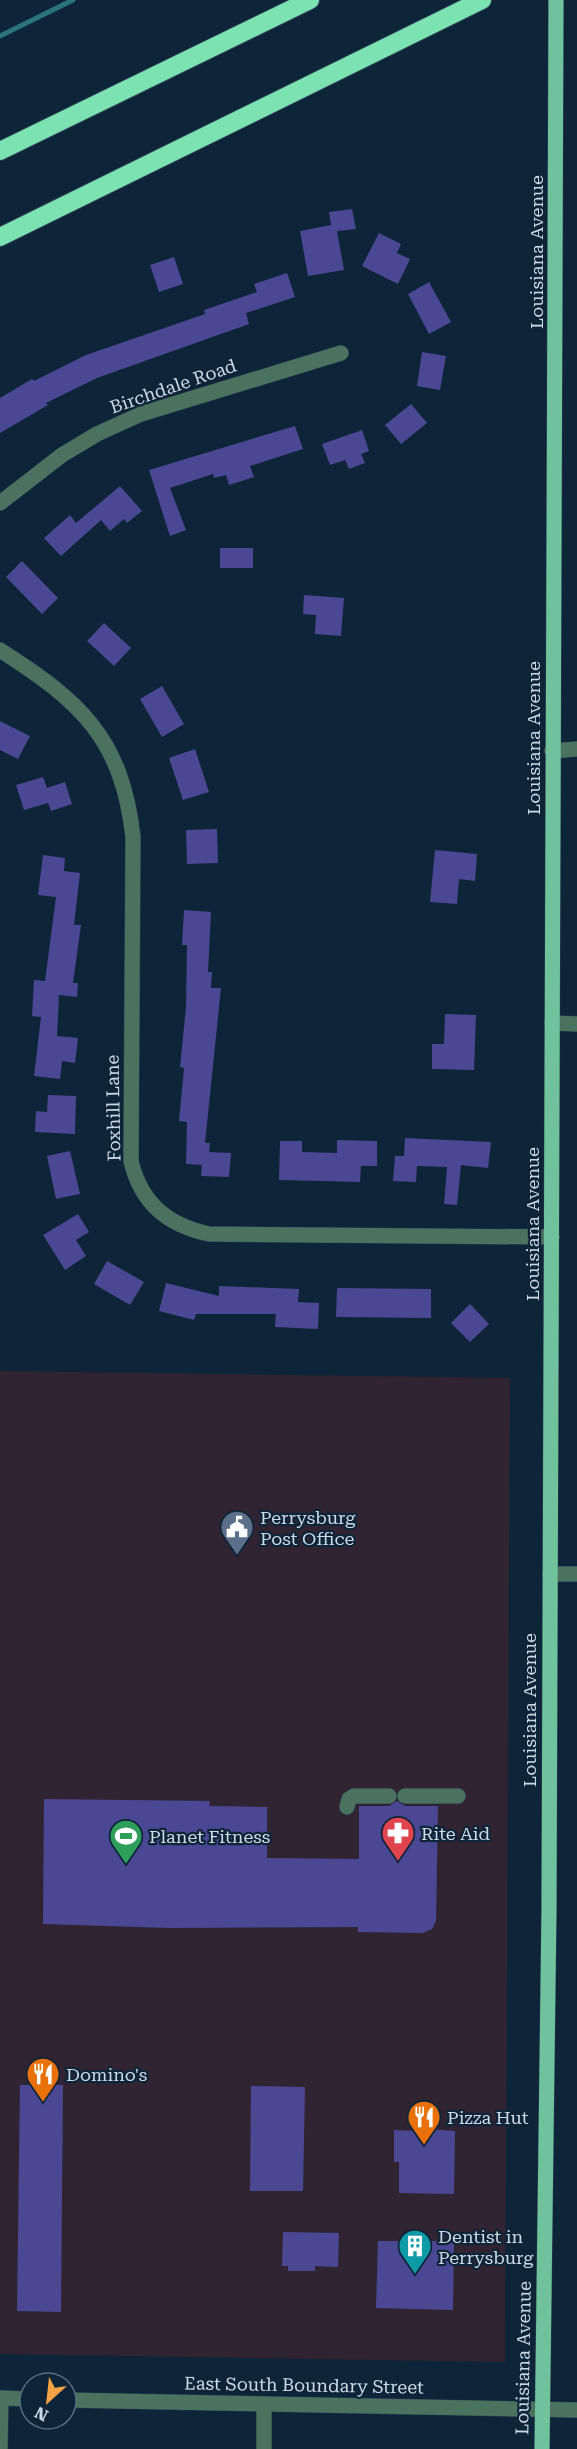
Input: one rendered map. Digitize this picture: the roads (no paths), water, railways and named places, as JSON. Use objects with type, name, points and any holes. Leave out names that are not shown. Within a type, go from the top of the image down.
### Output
[{"type":"highway","points":[[0,151],[310,0]]},
{"type":"highway","points":[[0,237],[482,0]]},
{"type":"main road","name":"Louisiana Avenue","points":[[542,2449],[552,1237],[556,0]]},
{"type":"street","name":"Birchdale Road","points":[[0,503],[62,455],[97,434],[141,414],[341,353]]},
{"type":"street","name":"Foxhill Lane","points":[[0,650],[44,678],[81,710],[111,753],[120,772],[127,797],[133,837],[131,1161],[140,1189],[159,1213],[189,1230],[209,1234],[552,1237]]},
{"type":"street","points":[[552,751],[577,749]]},
{"type":"street","points":[[552,1023],[577,1024]]},
{"type":"street","points":[[550,1574],[577,1574]]},
{"type":"street","points":[[347,1807],[349,1799],[354,1796],[389,1796]]},
{"type":"street","points":[[405,1796],[458,1796]]},
{"type":"street","points":[[0,2449],[0,2398],[18,2399]]},
{"type":"street","name":"East South Boundary Street","points":[[78,2400],[577,2410]]},
{"type":"street","points":[[264,2404],[264,2449]]},
{"type":"waterway","points":[[0,36],[73,0]]},
{"type":"place","name":"Perrysburg Post Office","points":[[237,1556]]},
{"type":"place","name":"Rite Aid","points":[[398,1862]]},
{"type":"place","name":"Planet Fitness","points":[[126,1865]]},
{"type":"place","name":"Domino's","points":[[43,2103]]},
{"type":"place","name":"Pizza Hut","points":[[424,2146]]},
{"type":"place","name":"Dentist in Perrysburg","points":[[415,2275]]}]
